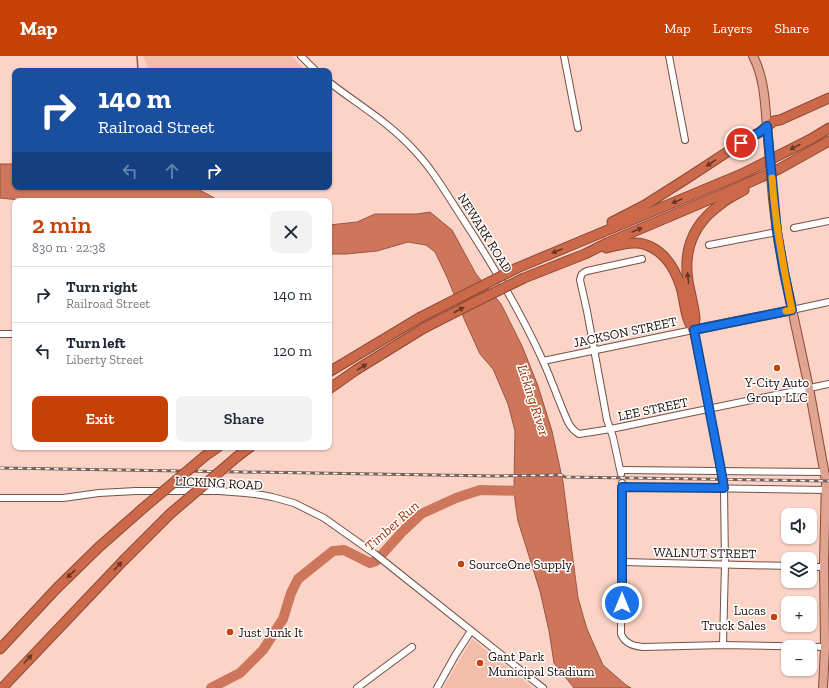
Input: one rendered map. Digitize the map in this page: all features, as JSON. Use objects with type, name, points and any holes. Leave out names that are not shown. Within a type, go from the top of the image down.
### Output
[{"type":"highway","points":[[576,243],[595,230],[645,205],[760,132],[774,121],[780,120],[829,98]]},
{"type":"highway","points":[[332,370],[419,318],[517,268],[744,173],[829,128]]},
{"type":"highway","points":[[694,330],[695,318],[686,268],[689,246],[693,234],[699,224],[721,203],[829,141]]},
{"type":"highway","points":[[332,387],[356,370],[424,328],[524,278],[585,254],[778,169]]},
{"type":"highway","points":[[585,254],[621,244],[637,243],[658,250],[672,265],[678,277],[688,320],[694,330]]},
{"type":"highway","points":[[0,649],[57,588],[99,547],[214,450]]},
{"type":"highway","points":[[2,688],[170,514],[246,450]]},
{"type":"main road","points":[[753,56],[764,88],[777,232],[825,472],[825,647],[823,688]]},
{"type":"main road","name":"JACKSON STREET","points":[[694,330],[792,310]]},
{"type":"street","points":[[302,56],[313,68]]},
{"type":"street","points":[[564,56],[578,128]]},
{"type":"street","points":[[669,56],[685,140]]},
{"type":"street","name":"NEWARK ROAD","points":[[332,84],[402,138],[424,161],[443,188],[488,258],[507,291],[543,360],[568,422],[575,432]]},
{"type":"street","points":[[794,228],[829,221]]},
{"type":"street","points":[[709,245],[777,232]]},
{"type":"street","points":[[642,259],[587,271],[581,275],[580,280],[607,420],[611,429],[621,472],[721,470],[825,472]]},
{"type":"street","name":"JACKSON STREET","points":[[792,310],[829,302]]},
{"type":"street","points":[[694,330],[724,488],[725,564],[723,645]]},
{"type":"street","name":"JACKSON STREET","points":[[543,360],[694,330]]},
{"type":"street","points":[[0,334],[12,334]]},
{"type":"street","name":"LEE STREET","points":[[575,432],[579,434],[611,429],[829,384]]},
{"type":"street","points":[[825,647],[723,645],[643,647],[635,646],[627,642],[621,634],[622,485],[826,490]]},
{"type":"street","name":"LICKING ROAD","points":[[0,498],[63,498],[136,491],[219,491],[262,495],[294,503],[324,518],[375,554],[543,688]]},
{"type":"street","name":"WALNUT STREET","points":[[622,562],[781,566]]},
{"type":"street","points":[[817,567],[824,567]]},
{"type":"street","points":[[437,688],[471,631]]},
{"type":"street","points":[[357,688],[412,647]]},
{"type":"shaded area","points":[[143,56],[292,56],[303,68],[148,68]]},
{"type":"shaded area","name":"Gant Park Municipal Stadium","points":[[472,639],[533,688],[443,688]]},
{"type":"water","points":[[0,164],[12,164],[12,190],[200,190],[214,198],[12,199],[0,198]]},
{"type":"water","name":"Licking River","points":[[430,212],[452,230],[476,274],[501,304],[522,346],[538,386],[552,431],[563,482],[578,598],[587,629],[603,665],[631,688],[574,688],[554,663],[540,591],[518,521],[514,482],[515,431],[508,404],[493,369],[480,354],[435,252],[426,245],[408,242],[377,251],[332,254],[332,225],[357,222],[375,214],[417,214]]},
{"type":"waterway","points":[[137,56],[138,68]]},
{"type":"waterway","name":"Timber Run","points":[[211,688],[240,673],[263,650],[283,619],[291,593],[298,579],[333,551],[344,550],[370,563],[376,561],[403,531],[421,514],[456,498],[480,490],[527,491]]},
{"type":"railway","points":[[0,468],[495,476],[561,475],[565,477],[829,481]]},
{"type":"slow traffic","points":[[772,178],[777,232],[792,310],[786,311]]},
{"type":"place","name":"Y-City Auto Group LLC","points":[[777,368]]},
{"type":"place","name":"SourceOne Supply","points":[[461,564]]},
{"type":"place","name":"Lucas Truck Sales","points":[[774,617]]},
{"type":"place","name":"Just Junk It","points":[[230,632]]},
{"type":"place","name":"Gant Park Municipal Stadium","points":[[480,663]]},
{"type":"route","points":[[622,603],[622,487],[724,488],[694,330],[792,310],[777,232],[767,126],[741,143]]}]
